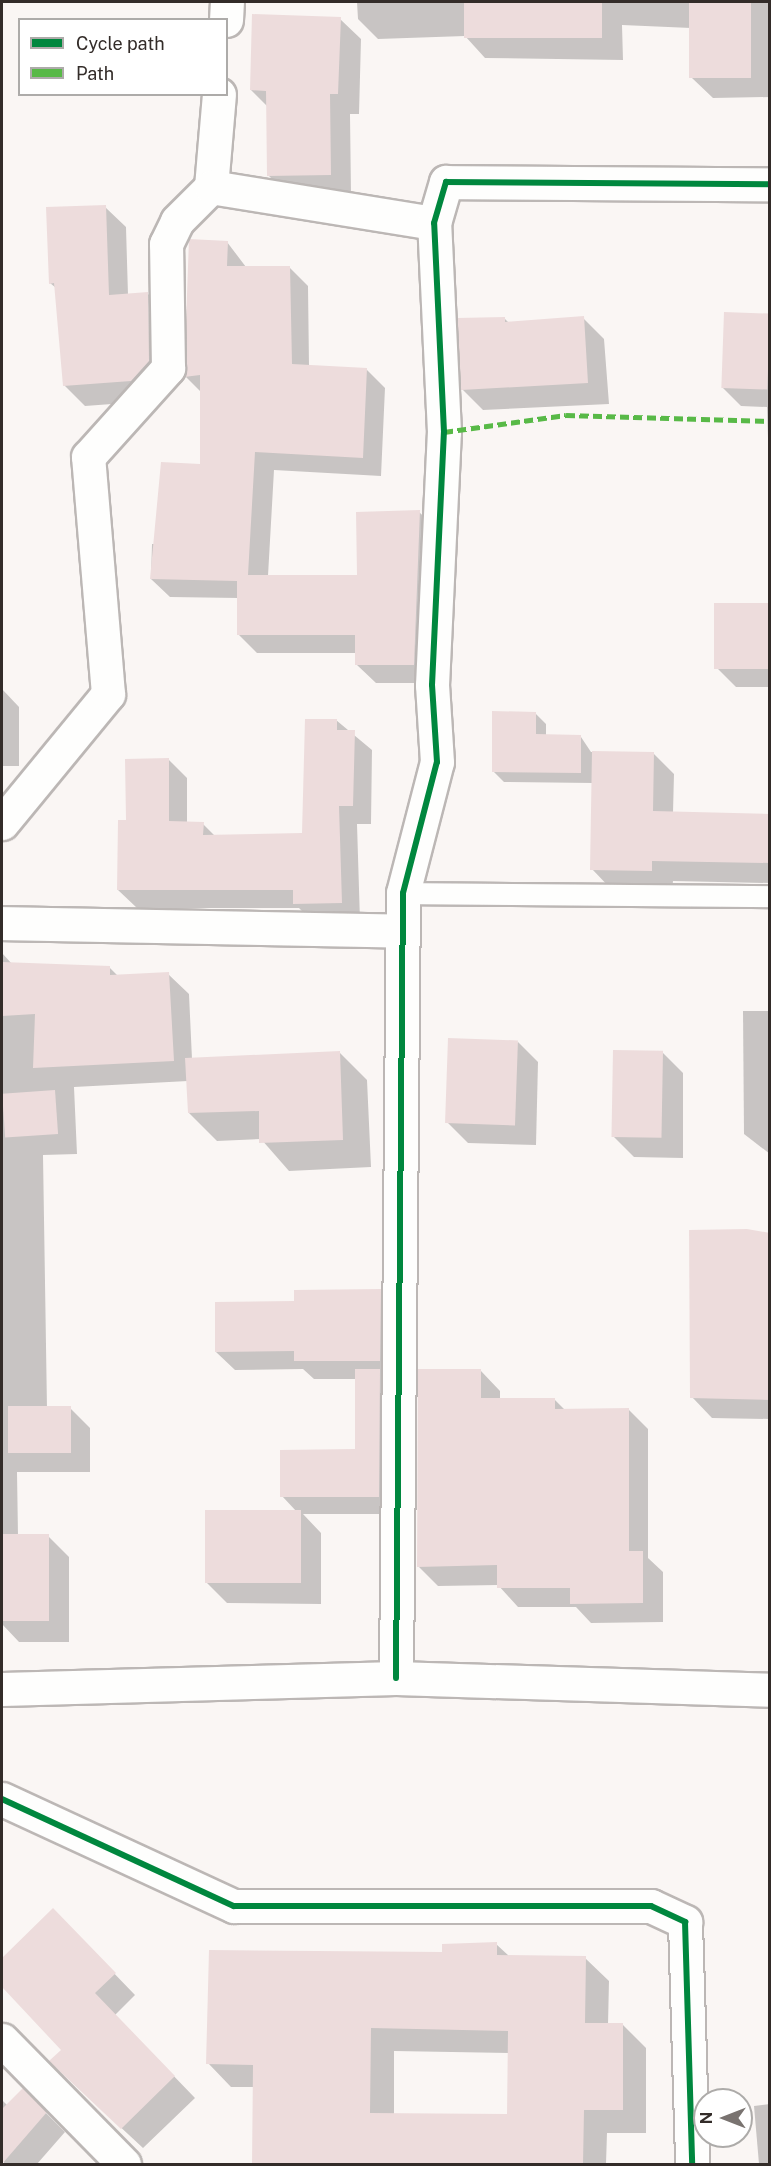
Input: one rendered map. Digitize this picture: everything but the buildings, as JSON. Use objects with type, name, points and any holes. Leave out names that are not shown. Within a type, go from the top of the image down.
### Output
[{"type":"street","points":[[226,18],[227,2]]},
{"type":"street","points":[[2,823],[108,694],[87,457],[168,368],[166,244],[177,221],[211,187],[219,96]]},
{"type":"street","points":[[396,1678],[403,893],[437,762],[432,685],[444,432],[434,223],[446,182],[770,184]]},
{"type":"street","points":[[211,187],[434,223]]},
{"type":"street","points":[[2,923],[403,931]]},
{"type":"street","points":[[2,1689],[396,1678],[770,1690]]},
{"type":"street","points":[[2,1799],[234,1906],[651,1906],[685,1922],[692,2164]]},
{"type":"street","points":[[2,2040],[124,2164]]},
{"type":"lane","points":[[403,893],[770,896]]},
{"type":"marked path","points":[[444,432],[566,415],[770,421]]},
{"type":"cycle path","points":[[396,1678],[403,893],[437,762],[432,685],[444,432],[434,223],[446,182],[770,184]]},
{"type":"cycle path","points":[[2,1799],[234,1906],[651,1906],[685,1922],[692,2164]]}]
